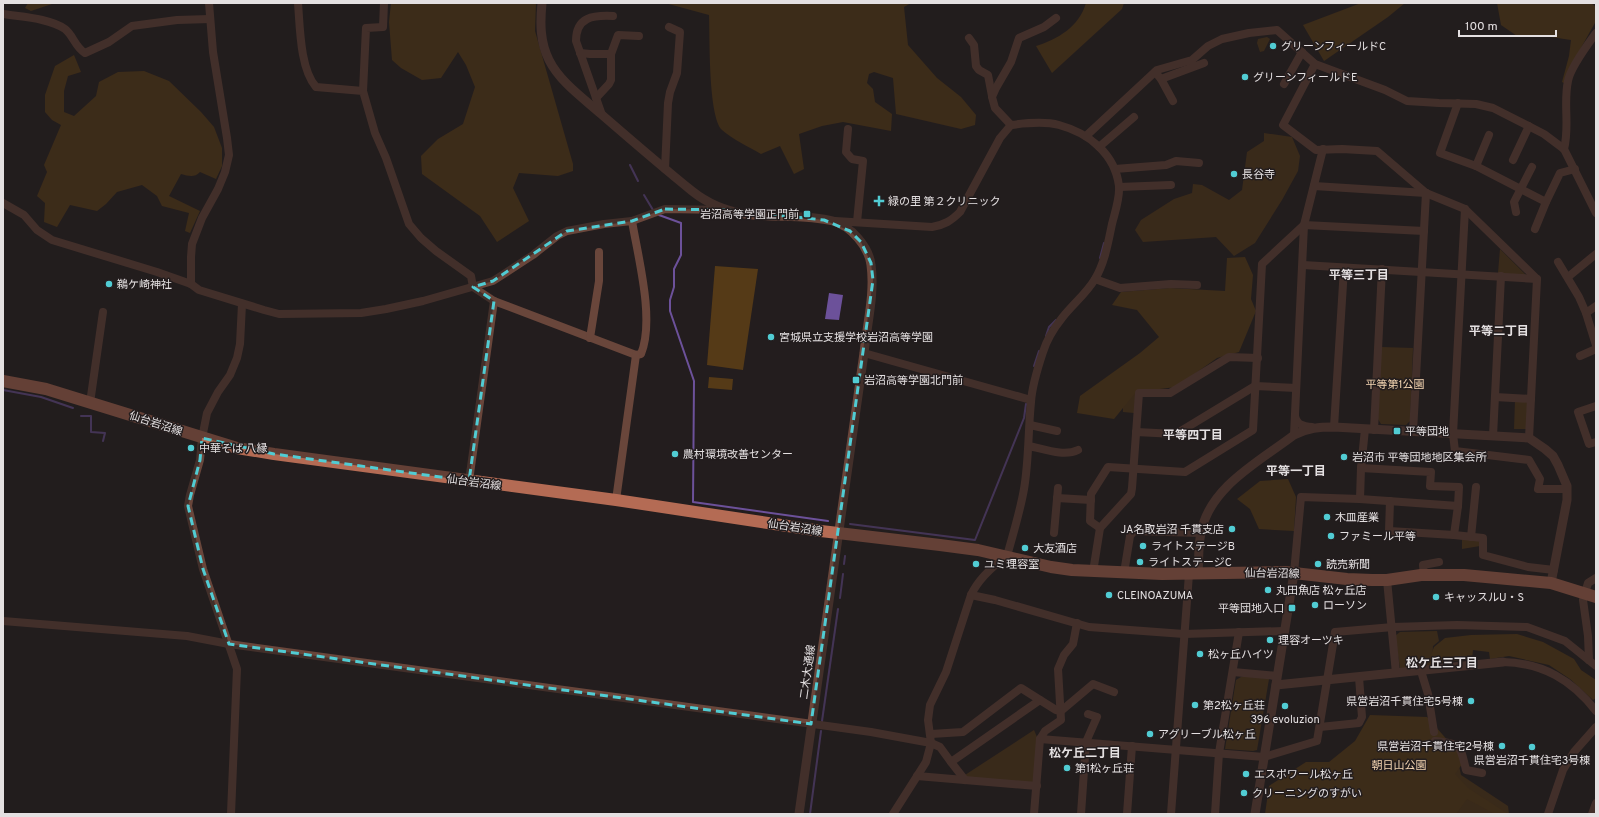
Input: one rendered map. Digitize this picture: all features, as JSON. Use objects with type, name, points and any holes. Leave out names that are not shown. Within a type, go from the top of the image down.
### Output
[{"type":"main road","name":"仙台岩沼線","points":[[3,380],[46,389],[237,448],[616,500],[838,533],[940,545],[1007,556],[1051,567],[1093,572],[1124,573],[1294,573],[1347,580],[1387,580],[1424,575],[1464,575],[1551,583],[1590,595]]},
{"type":"street","points":[[191,284],[192,244],[202,218],[213,200],[225,172],[229,155],[228,138],[213,52],[209,3]]},
{"type":"street","points":[[298,3],[304,56],[311,82],[316,87],[363,91]]},
{"type":"street","points":[[384,3],[383,27],[366,28],[363,91],[375,132],[386,158],[409,224],[436,251],[472,276],[473,287]]},
{"type":"street","name":"二木大通線","points":[[542,3],[541,34],[545,50],[557,74],[665,169],[702,198],[727,210],[745,214],[834,222],[850,231],[861,242],[871,263],[873,280],[864,353],[799,814]]},
{"type":"street","points":[[3,14],[42,19],[65,29],[79,50],[85,53],[109,42],[132,26],[177,20],[210,19]]},
{"type":"street","points":[[602,115],[576,41],[576,33],[581,24],[589,17],[596,15],[613,16]]},
{"type":"street","points":[[992,97],[1012,62],[1018,38],[1044,27],[1056,18]]},
{"type":"street","points":[[665,169],[668,103],[670,92],[677,73],[680,32],[669,27]]},
{"type":"street","points":[[1086,136],[1157,70],[1192,60],[1208,46],[1222,39],[1249,33],[1277,30],[1315,64],[1385,90],[1407,101],[1476,104],[1493,108],[1544,134],[1564,149],[1596,213]]},
{"type":"street","points":[[1564,149],[1566,141],[1565,104],[1568,80],[1596,33]]},
{"type":"street","points":[[596,98],[611,80],[611,54],[618,35],[639,36]]},
{"type":"street","points":[[969,38],[974,45],[976,66],[988,76],[995,108],[1011,125]]},
{"type":"street","points":[[1284,84],[1302,52]]},
{"type":"street","points":[[580,53],[611,54]]},
{"type":"street","points":[[1161,79],[1204,63]]},
{"type":"street","points":[[1315,64],[1283,125],[1316,150],[1377,151],[1426,193],[1465,209],[1537,279],[1528,438]]},
{"type":"street","points":[[1155,72],[1161,79],[1173,101]]},
{"type":"street","points":[[1458,103],[1440,153],[1476,166],[1546,202]]},
{"type":"street","points":[[1099,147],[1134,117]]},
{"type":"street","points":[[824,220],[932,227],[943,225],[953,220],[960,211],[1000,138],[1011,125],[1036,123],[1058,125],[1086,136],[1109,158],[1115,169],[1119,187],[1107,248],[1101,267],[1087,292],[1062,317],[1051,334],[1043,352],[1031,400],[1029,446],[1024,490],[1007,556],[998,563],[975,587],[971,595],[946,672],[930,705],[928,720],[931,743],[926,762],[893,814]]},
{"type":"street","points":[[1513,160],[1529,126]]},
{"type":"street","points":[[848,129],[846,152],[852,159],[863,161],[856,222]]},
{"type":"street","points":[[1476,166],[1489,135]]},
{"type":"street","points":[[1294,435],[1304,225],[1323,149]]},
{"type":"street","points":[[1115,169],[1166,166],[1176,161],[1199,163]]},
{"type":"street","points":[[1516,212],[1514,202],[1532,166]]},
{"type":"street","points":[[1535,228],[1560,173],[1575,169]]},
{"type":"street","points":[[1119,187],[1171,185]]},
{"type":"street","points":[[1314,186],[1426,193]]},
{"type":"street","points":[[1413,432],[1426,193]]},
{"type":"street","points":[[3,203],[24,215],[37,230],[52,240],[157,272],[191,284],[199,290],[279,314],[361,313],[422,301],[493,280],[533,255],[557,236],[567,231],[604,224],[632,221],[665,209],[727,210]]},
{"type":"street","points":[[1465,209],[1453,434],[1455,451],[1529,460],[1540,479],[1538,489],[1567,489]]},
{"type":"street","points":[[473,287],[494,301],[636,355],[641,354],[644,346],[646,316],[642,278],[632,221]]},
{"type":"street","points":[[1100,528],[1090,521],[1091,494],[1108,467],[1185,472],[1253,430],[1262,264],[1304,225],[1424,231]]},
{"type":"street","points":[[590,338],[599,280],[599,252]]},
{"type":"street","points":[[1568,277],[1596,254]]},
{"type":"street","points":[[1558,262],[1579,297],[1586,313],[1596,345]]},
{"type":"street","points":[[1302,265],[1537,279]]},
{"type":"street","points":[[1334,427],[1344,268]]},
{"type":"street","points":[[1360,499],[1361,468],[1369,430],[1382,269]]},
{"type":"street","points":[[1493,436],[1501,276]]},
{"type":"street","points":[[1095,279],[1120,288],[1171,284],[1197,285]]},
{"type":"street","points":[[469,481],[494,301]]},
{"type":"street","points":[[231,814],[237,670],[203,570],[188,506],[200,460],[202,438],[207,413],[218,392],[230,375],[237,358],[240,344],[242,304]]},
{"type":"street","points":[[1586,313],[1596,306]]},
{"type":"street","points":[[90,403],[103,312]]},
{"type":"street","points":[[1580,356],[1596,349]]},
{"type":"street","points":[[864,353],[1031,400]]},
{"type":"street","points":[[616,500],[636,355]]},
{"type":"street","points":[[1093,572],[1100,528],[1131,494],[1139,393],[1170,393],[1229,357],[1258,358]]},
{"type":"street","points":[[1136,432],[1176,434],[1255,386],[1296,388]]},
{"type":"street","points":[[1495,397],[1531,399]]},
{"type":"street","points":[[1596,406],[1578,412],[1589,444],[1596,442]]},
{"type":"street","points":[[1295,415],[1296,421],[1300,425],[1312,428]]},
{"type":"street","points":[[1030,425],[1057,431]]},
{"type":"street","points":[[1171,814],[1184,634],[1193,574],[1201,533],[1206,517],[1213,502],[1231,482],[1294,435],[1304,429],[1334,427],[1528,438],[1553,456],[1567,489],[1567,500],[1551,583]]},
{"type":"street","points":[[1029,446],[1071,454],[1078,450]]},
{"type":"street","points":[[1361,468],[1431,472],[1430,486],[1459,486],[1454,535]]},
{"type":"street","points":[[1471,537],[1476,487]]},
{"type":"street","points":[[1054,533],[1058,488]]},
{"type":"street","points":[[1255,814],[1294,573],[1301,497],[1360,499],[1458,506]]},
{"type":"street","points":[[1057,498],[1091,500]]},
{"type":"street","points":[[1390,501],[1389,531],[1483,538],[1483,555],[1528,567],[1554,570]]},
{"type":"street","points":[[1124,573],[1130,536],[1134,531],[1201,533]]},
{"type":"street","points":[[1424,575],[1423,565],[1439,562]]},
{"type":"street","points":[[1589,660],[1592,637],[1583,600],[1590,595],[1588,583],[1596,578]]},
{"type":"street","points":[[1387,580],[1393,627],[1396,673]]},
{"type":"street","points":[[971,595],[995,600],[1089,627],[1184,634],[1284,631]]},
{"type":"street","points":[[3,621],[187,636],[229,644],[872,732],[931,743],[940,748],[965,780]]},
{"type":"street","points":[[1034,814],[1040,739],[1045,731],[1061,720],[1058,669],[1064,655],[1073,644],[1077,623]]},
{"type":"street","points":[[1040,739],[1219,754],[1264,756],[1317,741],[1335,632],[1393,627],[1457,625],[1526,627],[1565,641],[1596,666]]},
{"type":"street","points":[[1215,814],[1219,754],[1239,632]]},
{"type":"street","points":[[1276,685],[1503,662],[1516,662],[1549,671],[1581,692],[1596,711]]},
{"type":"street","points":[[1421,670],[1428,694],[1434,736],[1454,743],[1461,749],[1466,770],[1482,773]]},
{"type":"street","points":[[1233,672],[1277,676]]},
{"type":"street","points":[[1320,727],[1359,723],[1362,718],[1359,677]]},
{"type":"street","points":[[1061,711],[1093,684],[1114,692]]},
{"type":"street","points":[[931,734],[962,732],[1021,688],[1056,710],[1061,711]]},
{"type":"street","points":[[951,762],[1040,700]]},
{"type":"street","points":[[1081,814],[1086,742],[1097,718],[1088,714]]},
{"type":"street","points":[[1548,814],[1563,770],[1574,752],[1596,727]]},
{"type":"street","points":[[1127,814],[1132,746]]},
{"type":"street","points":[[917,776],[1037,786]]},
{"type":"street","points":[[1592,814],[1596,803]]},
{"type":"highlighted area","points":[[665,209],[727,210],[824,220],[850,231],[861,242],[871,263],[873,280],[811,724],[229,644],[203,569],[188,506],[200,460],[202,438],[274,454],[469,481],[494,301],[473,287],[493,281],[567,231],[632,221]]},
{"type":"green space","points":[[28,3],[55,3],[31,11],[25,8]]},
{"type":"green space","points":[[391,3],[536,3],[535,31],[573,164],[573,171],[558,176],[519,173],[513,188],[529,221],[497,242],[480,216],[422,174],[421,156],[438,139],[463,124],[475,87],[466,65],[458,52],[441,78],[422,80],[401,68],[392,60],[389,22]]},
{"type":"green space","points":[[665,3],[911,3],[904,7],[908,45],[937,78],[961,97],[976,115],[975,125],[961,129],[896,114],[893,78],[874,72],[869,74],[867,83],[873,89],[875,102],[892,114],[891,131],[843,122],[822,126],[799,134],[804,169],[794,174],[780,146],[761,154],[722,130],[717,122],[712,93],[709,15]]},
{"type":"green space","points":[[1086,3],[1124,3],[1122,9],[1052,73],[1036,46],[1052,40],[1067,31],[1078,19]]},
{"type":"green space","points":[[1361,3],[1405,3],[1388,17],[1324,61],[1303,25]]},
{"type":"green space","points":[[1497,3],[1591,3],[1596,7],[1596,21],[1568,71],[1564,83],[1562,82],[1569,56],[1571,40],[1544,36],[1517,36],[1501,25]]},
{"type":"green space","points":[[1267,37],[1270,39],[1264,51],[1260,52],[1257,43],[1258,39]]},
{"type":"green space","points":[[74,55],[81,72],[68,76],[64,91],[64,112],[74,116],[96,96],[99,82],[118,72],[144,71],[169,81],[214,127],[222,148],[222,166],[216,179],[200,172],[193,176],[181,174],[169,196],[200,211],[190,233],[185,231],[189,213],[162,206],[157,196],[142,185],[117,192],[97,211],[70,205],[57,227],[44,222],[45,203],[37,196],[47,172],[44,165],[61,125],[52,120],[45,112],[45,95],[55,66]]},
{"type":"green space","points":[[1264,133],[1292,137],[1300,156],[1298,171],[1255,243],[1234,256],[1216,237],[1143,242],[1135,230],[1141,220],[1174,199],[1192,193],[1193,184],[1202,185],[1229,200],[1242,190],[1247,152],[1264,141]]},
{"type":"green space","points":[[1500,249],[1527,276],[1498,273]]},
{"type":"green space","points":[[1245,257],[1253,275],[1251,299],[1256,311],[1239,352],[1217,358],[1176,387],[1136,392],[1114,419],[1077,413],[1080,396],[1140,353],[1159,337],[1137,310],[1112,305],[1121,292],[1170,288],[1225,291],[1227,258]]},
{"type":"green space","points":[[715,266],[758,269],[743,370],[707,365]]},
{"type":"green space","name":"平等第1公園","points":[[1381,347],[1413,348],[1410,421],[1406,425],[1381,424],[1378,419]]},
{"type":"green space","points":[[709,377],[733,379],[732,390],[708,388]]},
{"type":"green space","points":[[1136,390],[1134,413],[1123,412],[1123,393]]},
{"type":"green space","points":[[1515,401],[1528,401],[1526,429],[1514,429]]},
{"type":"green space","points":[[1288,479],[1296,497],[1294,531],[1259,529],[1250,509],[1237,499],[1260,481]]},
{"type":"green space","points":[[1462,537],[1480,539],[1480,546],[1462,549]]},
{"type":"green space","points":[[1437,631],[1439,641],[1433,646],[1432,666],[1407,670],[1400,668],[1395,636],[1400,632]]},
{"type":"green space","points":[[1517,634],[1543,642],[1574,659],[1581,670],[1596,680],[1596,698],[1593,700],[1570,679],[1549,665],[1509,656],[1490,659],[1489,652],[1473,650],[1472,659],[1430,664],[1430,658],[1434,647],[1445,638],[1471,635]]},
{"type":"green space","points":[[1241,677],[1266,677],[1269,679],[1257,750],[1253,751],[1225,749],[1236,680]]},
{"type":"green space","name":"朝日山公園","points":[[1370,715],[1427,717],[1465,760],[1455,774],[1468,788],[1508,814],[1495,814],[1467,799],[1456,814],[1265,814],[1269,786],[1306,762],[1329,762],[1355,741]]},
{"type":"green space","points":[[1034,730],[1037,737],[1034,781],[1032,783],[968,779],[965,775]]},
{"type":"green space","points":[[1457,756],[1461,775],[1508,806],[1509,814],[1404,814]]},
{"type":"shaded area","points":[[829,293],[843,295],[839,320],[825,319]]},
{"type":"waterway","points":[[630,165],[638,181]]},
{"type":"waterway","points":[[644,195],[653,210]]},
{"type":"waterway","points":[[659,215],[681,223],[681,255],[674,269],[674,287],[670,300],[670,311],[694,381],[693,502],[828,521]]},
{"type":"waterway","points":[[1100,258],[1104,243]]},
{"type":"waterway","points":[[1046,336],[1049,327],[1056,320]]},
{"type":"waterway","points":[[1034,366],[1039,351]]},
{"type":"waterway","points":[[3,390],[41,397],[73,408]]},
{"type":"waterway","points":[[850,524],[975,540],[1024,418],[1026,404]]},
{"type":"waterway","points":[[81,416],[91,416],[91,432],[105,433],[103,441]]},
{"type":"waterway","points":[[844,564],[845,556]]},
{"type":"waterway","points":[[840,598],[843,574]]},
{"type":"waterway","points":[[822,721],[838,609]]},
{"type":"waterway","points":[[810,814],[821,731]]},
{"type":"place","name":"グリーンフィールドC","points":[[1273,46]]},
{"type":"place","name":"グリーンフィールドE","points":[[1245,77]]},
{"type":"place","name":"長谷寺","points":[[1234,174]]},
{"type":"place","name":"緑の里 第２クリニック","points":[[879,201]]},
{"type":"place","name":"岩沼高等学園正門前","points":[[807,214]]},
{"type":"place","name":"鵜ケ崎神社","points":[[109,284]]},
{"type":"place","name":"宮城県立支援学校岩沼高等学園","points":[[771,337]]},
{"type":"place","name":"岩沼高等学園北門前","points":[[856,380]]},
{"type":"place","name":"平等団地","points":[[1397,431]]},
{"type":"place","name":"中華そば 八縁","points":[[191,448]]},
{"type":"place","name":"農村環境改善センター","points":[[675,454]]},
{"type":"place","name":"岩沼市 平等団地地区集会所","points":[[1344,457]]},
{"type":"place","name":"木皿産業","points":[[1327,517]]},
{"type":"place","name":"JA名取岩沼 千貫支店","points":[[1232,529]]},
{"type":"place","name":"ファミール平等","points":[[1331,536]]},
{"type":"place","name":"ライトステージB","points":[[1143,546]]},
{"type":"place","name":"大友酒店","points":[[1025,548]]},
{"type":"place","name":"ライトステージC","points":[[1140,562]]},
{"type":"place","name":"ユミ理容室","points":[[976,564]]},
{"type":"place","name":"読売新聞","points":[[1318,564]]},
{"type":"place","name":"丸田魚店 松ヶ丘店","points":[[1268,590]]},
{"type":"place","name":"CLEINOAZUMA","points":[[1109,595]]},
{"type":"place","name":"キャッスルU・S","points":[[1436,597]]},
{"type":"place","name":"ローソン","points":[[1315,605]]},
{"type":"place","name":"平等団地入口","points":[[1292,608]]},
{"type":"place","name":"理容オーツキ","points":[[1270,640]]},
{"type":"place","name":"松ヶ丘ハイツ","points":[[1200,654]]},
{"type":"place","name":"県営岩沼千貫住宅5号棟","points":[[1471,701]]},
{"type":"place","name":"第2松ヶ丘荘","points":[[1195,705]]},
{"type":"place","name":"396 evoluzion","points":[[1285,706]]},
{"type":"place","name":"アグリーブル松ヶ丘","points":[[1150,734]]},
{"type":"place","name":"県営岩沼千貫住宅2号棟","points":[[1502,746]]},
{"type":"place","name":"県営岩沼千貫住宅3号棟","points":[[1532,747]]},
{"type":"place","name":"第1松ヶ丘荘","points":[[1067,768]]},
{"type":"place","name":"エスポワール松ヶ丘","points":[[1246,774]]},
{"type":"place","name":"クリーニングのすがい","points":[[1244,793]]},
{"type":"district","name":"平等三丁目","points":[[1359,275]]},
{"type":"district","name":"平等二丁目","points":[[1499,331]]},
{"type":"district","name":"平等四丁目","points":[[1193,435]]},
{"type":"district","name":"平等一丁目","points":[[1296,471]]},
{"type":"district","name":"松ケ丘三丁目","points":[[1442,663]]},
{"type":"district","name":"松ケ丘二丁目","points":[[1085,753]]}]
